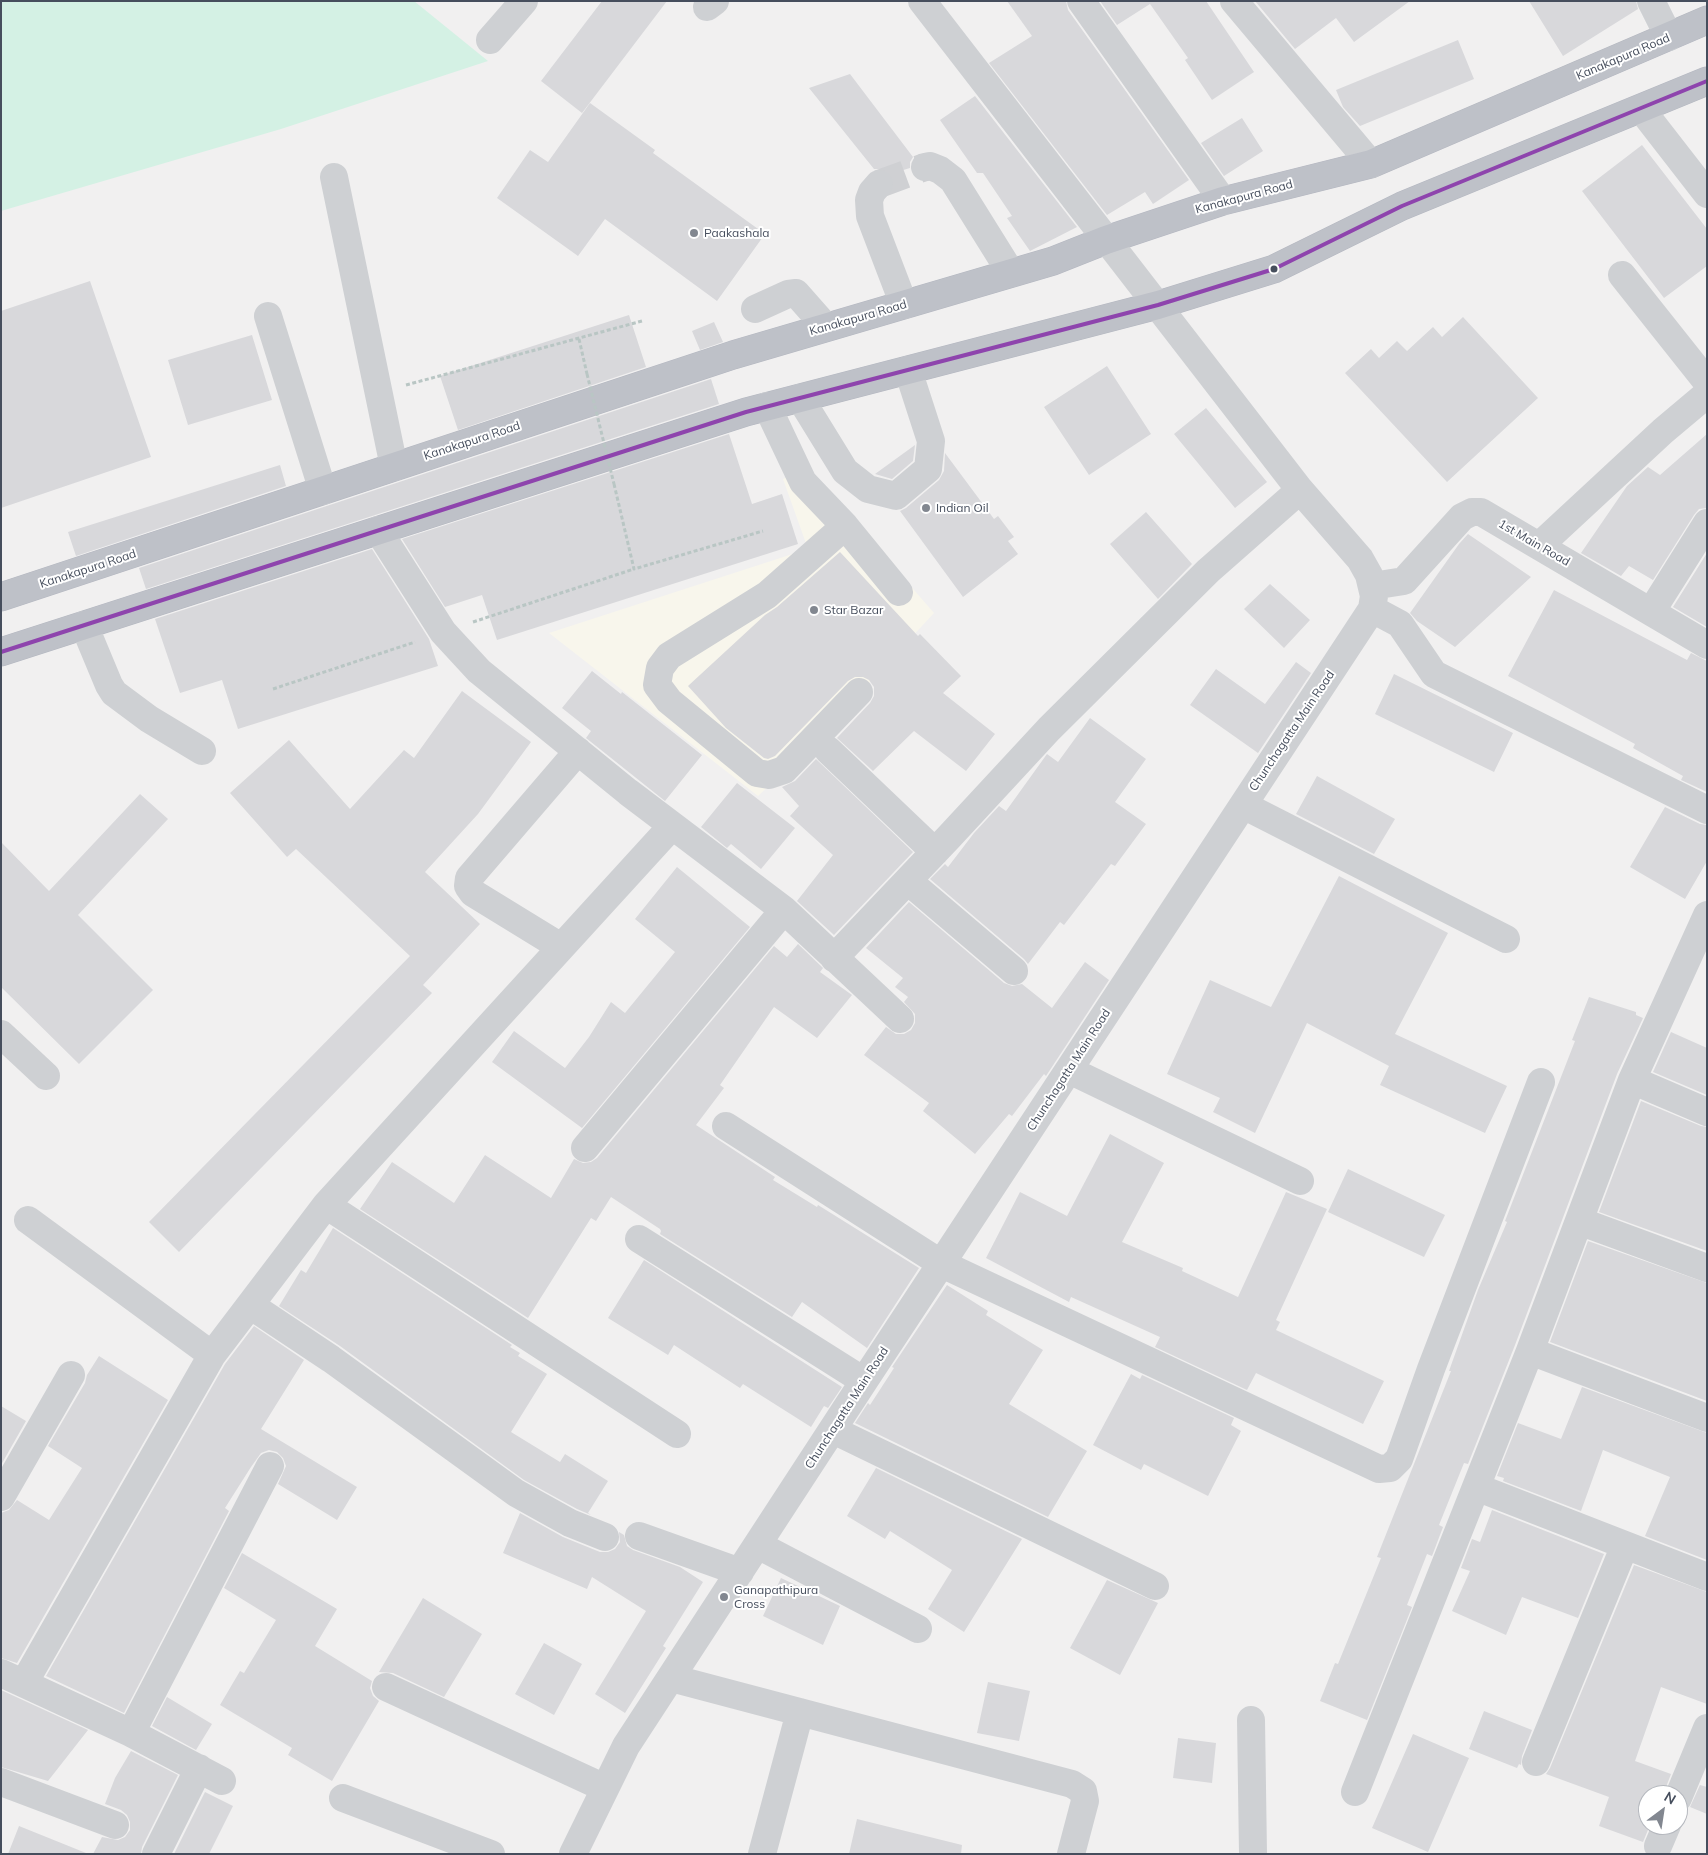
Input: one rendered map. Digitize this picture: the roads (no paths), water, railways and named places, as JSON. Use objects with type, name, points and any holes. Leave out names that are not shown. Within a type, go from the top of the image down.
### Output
[{"type":"highway","name":"Kanakapura Road","points":[[1,597],[733,355],[1053,261],[1106,240],[1223,201],[1371,164],[1707,20]]},
{"type":"highway","points":[[1,652],[767,406],[1158,305],[1274,269],[1402,206],[1707,81]]},
{"type":"street","points":[[490,40],[524,1]]},
{"type":"street","points":[[922,1],[1300,490],[1360,559],[1369,575],[1372,598],[1400,624],[1434,674],[1707,810]]},
{"type":"street","points":[[1081,1],[1223,201]]},
{"type":"street","points":[[1234,1],[1371,164]]},
{"type":"street","points":[[1651,1],[1669,37]]},
{"type":"street","points":[[1641,109],[1707,194]]},
{"type":"street","points":[[924,167],[930,166],[940,170],[953,180],[1011,273]]},
{"type":"street","points":[[334,176],[394,467]]},
{"type":"street","points":[[879,184],[872,192],[869,200],[870,216],[904,305]]},
{"type":"street","points":[[1622,275],[1707,382]]},
{"type":"street","points":[[755,308],[788,294],[796,293],[826,328]]},
{"type":"street","points":[[268,316],[323,491]]},
{"type":"street","points":[[800,398],[845,471],[868,489],[896,496],[928,469],[931,441],[908,370]]},
{"type":"street","points":[[1539,546],[1663,431],[1707,394]]},
{"type":"street","points":[[767,406],[803,482],[845,526],[898,592]]},
{"type":"street","points":[[834,958],[1049,729],[1208,571],[1300,490]]},
{"type":"street","name":"1st Main Road","points":[[1372,598],[1404,581],[1462,516],[1472,512],[1481,512],[1707,645]]},
{"type":"street","points":[[1651,612],[1707,523]]},
{"type":"street","points":[[845,526],[768,595],[669,656],[660,668],[657,685],[669,701],[757,773],[769,775],[784,770],[859,692]]},
{"type":"street","points":[[378,530],[422,601],[447,637],[479,671],[672,826],[784,910],[900,1019]]},
{"type":"street","name":"Chunchagatta Main Road","points":[[573,1854],[626,1746],[1242,805],[1372,598]]},
{"type":"street","points":[[84,625],[114,693],[149,719],[202,751]]},
{"type":"street","points":[[828,750],[935,852]]},
{"type":"street","points":[[561,947],[473,893],[468,886],[469,878],[578,751]]},
{"type":"street","points":[[1242,805],[1506,939]]},
{"type":"street","points":[[156,1854],[211,1775],[130,1733],[12,1678],[212,1355],[326,1205],[672,826]]},
{"type":"street","points":[[908,881],[1014,971]]},
{"type":"street","points":[[585,1148],[784,910]]},
{"type":"street","points":[[1355,1792],[1530,1351],[1632,1080],[1707,915]]},
{"type":"street","points":[[1,1034],[46,1076]]},
{"type":"street","points":[[1068,1070],[1300,1181]]},
{"type":"street","points":[[1632,1080],[1707,1112]]},
{"type":"street","points":[[726,1126],[942,1264],[1379,1468],[1390,1468],[1399,1459],[1431,1369],[1541,1082]]},
{"type":"street","points":[[326,1205],[677,1434]]},
{"type":"street","points":[[28,1220],[212,1355]]},
{"type":"street","points":[[1579,1221],[1707,1268]]},
{"type":"street","points":[[640,1238],[864,1381]]},
{"type":"street","points":[[250,1305],[331,1359],[516,1493],[570,1523],[605,1537]]},
{"type":"street","points":[[1530,1351],[1707,1418]]},
{"type":"street","points":[[1,1497],[71,1375]]},
{"type":"street","points":[[834,1430],[1155,1586]]},
{"type":"street","points":[[130,1733],[270,1466]]},
{"type":"street","points":[[1476,1487],[1707,1577]]},
{"type":"street","points":[[639,1536],[740,1572]]},
{"type":"street","points":[[758,1545],[918,1628]]},
{"type":"street","points":[[1536,1762],[1625,1545]]},
{"type":"street","points":[[671,1678],[1072,1784],[1083,1791],[1085,1801],[1071,1854]]},
{"type":"street","points":[[386,1687],[605,1788]]},
{"type":"street","points":[[762,1854],[800,1712]]},
{"type":"street","points":[[1251,1720],[1253,1854]]},
{"type":"street","points":[[1683,1785],[1707,1728]]},
{"type":"street","points":[[1,1782],[114,1825]]},
{"type":"street","points":[[343,1798],[491,1854]]},
{"type":"tunnel","points":[[879,184],[925,167]]},
{"type":"place","name":"Paakashala","points":[[694,233]]},
{"type":"place","name":"Indian Oil","points":[[926,508]]},
{"type":"place","name":"Star Bazar","points":[[814,610]]},
{"type":"place","name":"Ganapathipura Cross","points":[[724,1597]]}]
